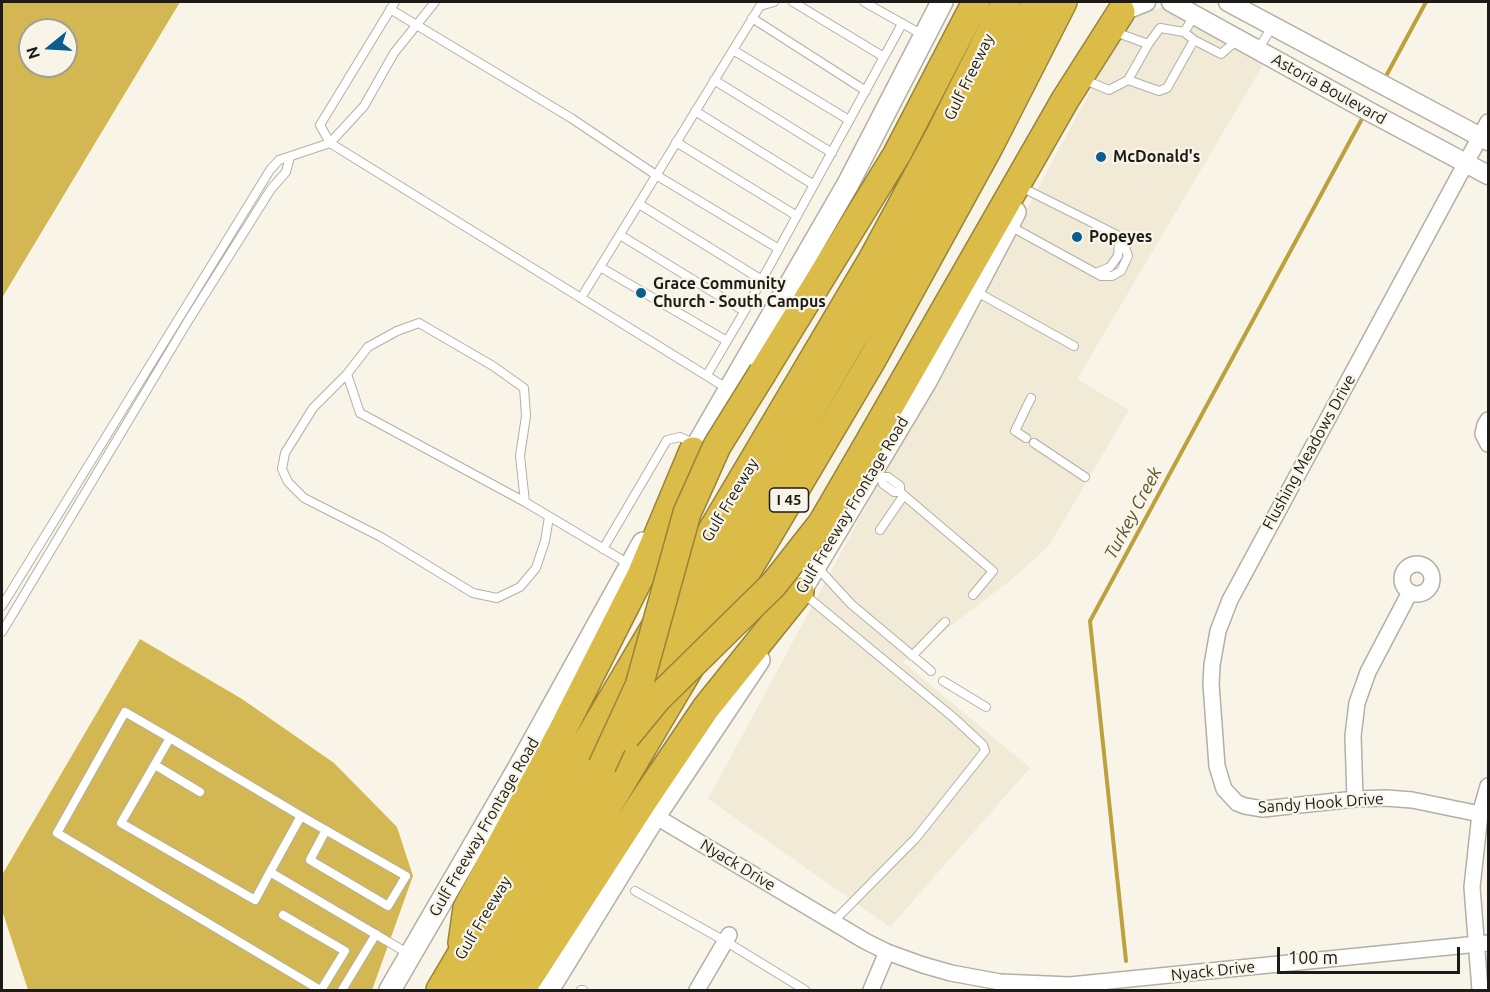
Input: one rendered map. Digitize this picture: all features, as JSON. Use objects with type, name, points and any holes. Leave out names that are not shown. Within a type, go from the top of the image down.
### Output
[{"type":"highway","points":[[603,766],[639,686],[687,513],[717,446],[897,154],[976,2]]},
{"type":"highway","name":"Gulf Freeway","points":[[440,990],[872,260],[939,136],[1006,2]]},
{"type":"highway","name":"Gulf Freeway","points":[[470,990],[938,193],[1036,2]]},
{"type":"highway","name":"I 45","points":[[499,990],[872,360],[989,147],[1063,2]]},
{"type":"highway","points":[[603,766],[658,698],[774,584],[822,523],[1065,100],[1119,14]]},
{"type":"highway","points":[[460,957],[467,908],[560,735],[636,585],[695,448]]},
{"type":"highway","points":[[517,990],[525,984],[706,708],[801,591]]},
{"type":"main road","name":"Gulf Freeway Frontage Road","points":[[390,990],[518,769],[695,448],[848,184],[940,2]]},
{"type":"main road","name":"Gulf Freeway Frontage Road","points":[[548,990],[655,816],[766,649],[816,566],[877,474],[1119,14]]},
{"type":"street","points":[[1119,14],[1146,2]]},
{"type":"street","name":"Astoria Boulevard","points":[[1171,2],[1488,175]]},
{"type":"street","name":"Astoria Boulevard","points":[[1228,2],[1486,133]]},
{"type":"street","name":"Flushing Meadows Drive","points":[[1233,800],[1224,789],[1217,766],[1211,697],[1214,649],[1223,616],[1239,581],[1486,133]]},
{"type":"street","points":[[1488,420],[1483,434],[1488,444]]},
{"type":"street","points":[[1355,799],[1353,736],[1357,703],[1368,672],[1410,592]]},
{"type":"street","points":[[1480,990],[1482,944],[1472,887],[1480,814],[1488,786]]},
{"type":"street","name":"Sandy Hook Drive","points":[[1233,800],[1245,806],[1263,809],[1355,799],[1400,799],[1480,814]]},
{"type":"street","name":"Nyack Drive","points":[[655,816],[833,922],[888,952],[923,965],[975,978],[1024,984],[1070,985],[1482,944]]},
{"type":"street","points":[[697,990],[727,938]]},
{"type":"street","points":[[871,990],[888,952]]},
{"type":"lane","points":[[2,606],[270,170],[279,160],[330,143],[364,106],[394,53],[435,2]]},
{"type":"lane","points":[[581,298],[752,18],[760,6],[774,2]]},
{"type":"lane","points":[[793,2],[884,57]]},
{"type":"lane","points":[[864,2],[924,36]]},
{"type":"lane","points":[[729,390],[330,143],[320,125],[392,5],[416,25],[571,118],[656,175],[779,249]]},
{"type":"lane","points":[[1119,14],[1148,44]]},
{"type":"lane","points":[[1184,32],[1195,15]]},
{"type":"lane","points":[[752,18],[866,91]]},
{"type":"lane","points":[[707,375],[762,280],[902,24]]},
{"type":"lane","points":[[1258,50],[1273,26]]},
{"type":"lane","points":[[1085,80],[1109,90],[1128,80],[1148,44],[1160,28],[1184,32],[1221,54],[1238,39]]},
{"type":"lane","points":[[1128,80],[1159,91],[1167,88],[1194,40]]},
{"type":"lane","points":[[733,50],[849,120]]},
{"type":"lane","points":[[714,80],[832,153]]},
{"type":"lane","points":[[695,111],[814,185]]},
{"type":"lane","points":[[676,142],[797,216]]},
{"type":"lane","points":[[2,632],[156,375],[271,189],[286,172],[290,158]]},
{"type":"lane","points":[[1008,225],[1096,273],[1106,277],[1117,275],[1121,271],[1128,256],[1127,249],[1119,236],[1027,190]]},
{"type":"lane","points":[[639,204],[762,280]]},
{"type":"lane","points":[[620,235],[744,311]]},
{"type":"lane","points":[[600,267],[727,341]]},
{"type":"lane","points":[[974,290],[1074,346]]},
{"type":"lane","points":[[525,502],[520,456],[526,416],[524,388],[493,366],[420,322],[397,331],[368,348],[347,374],[313,408],[285,453],[282,469],[288,482],[304,498],[390,542],[473,593],[497,598],[520,587],[536,568],[545,541],[549,517]]},
{"type":"lane","points":[[147,370],[156,375]]},
{"type":"lane","points":[[347,374],[360,412],[525,502],[631,565]]},
{"type":"lane","points":[[1031,398],[1015,431],[1085,477]]},
{"type":"lane","points":[[603,549],[667,440],[681,437],[695,448]]},
{"type":"lane","points":[[877,474],[883,484],[894,492],[902,494],[993,571],[973,595]]},
{"type":"lane","points":[[880,530],[902,494]]},
{"type":"lane","points":[[45,536],[54,544]]},
{"type":"lane","points":[[816,566],[851,604],[931,671]]},
{"type":"lane","points":[[801,591],[954,718],[983,745],[985,751],[916,838],[833,922]]},
{"type":"lane","points":[[912,656],[945,622]]},
{"type":"lane","points":[[943,681],[986,707]]},
{"type":"lane","points":[[283,915],[345,951],[320,990],[57,833],[125,712],[406,876],[388,906],[310,860],[326,830]]},
{"type":"lane","points":[[170,738],[122,823],[255,900],[301,816]]},
{"type":"lane","points":[[155,765],[200,792]]},
{"type":"lane","points":[[270,872],[411,955]]},
{"type":"lane","points":[[635,891],[727,938],[805,990]]},
{"type":"lane","points":[[342,990],[376,934]]},
{"type":"shaded area","points":[[2,2],[180,2],[2,298]]},
{"type":"shaded area","points":[[1167,6],[1263,65],[1077,379],[1129,410],[1048,547],[1012,579],[903,662],[1030,768],[890,927],[708,799],[1131,16]]},
{"type":"shaded area","points":[[140,639],[242,699],[334,763],[397,827],[413,876],[372,990],[28,990],[2,910],[2,875]]},
{"type":"waterway","name":"Turkey Creek","points":[[1385,78],[1426,2]]},
{"type":"waterway","name":"Turkey Creek","points":[[1126,961],[1090,621],[1363,117]]},
{"type":"place","name":"McDonald's","points":[[1101,157]]},
{"type":"place","name":"Popeyes","points":[[1077,237]]},
{"type":"place","name":"Grace Community Church - South Campus","points":[[641,293]]}]
